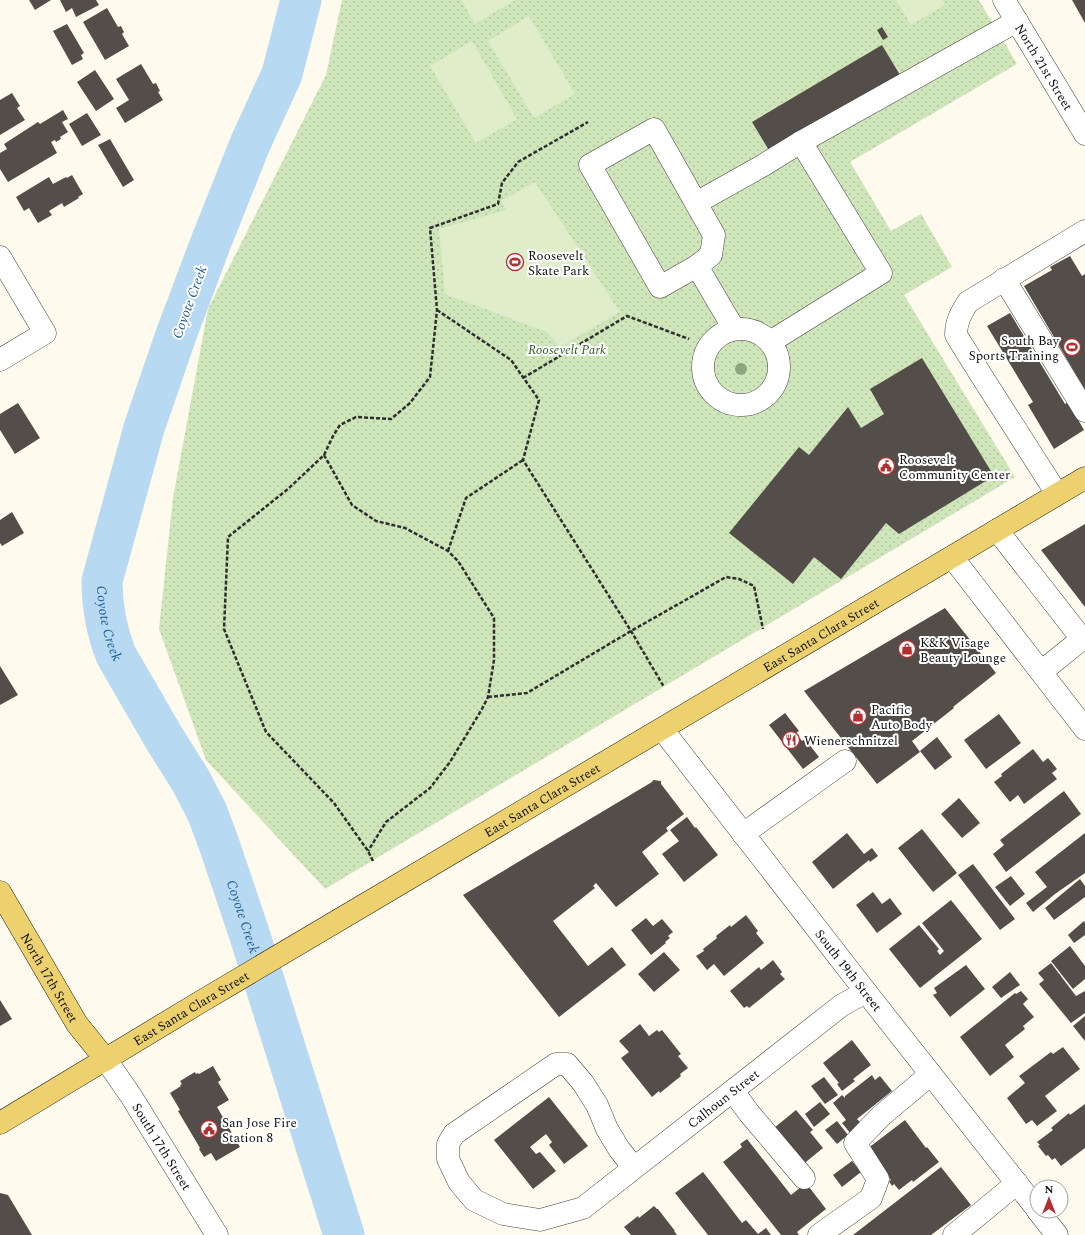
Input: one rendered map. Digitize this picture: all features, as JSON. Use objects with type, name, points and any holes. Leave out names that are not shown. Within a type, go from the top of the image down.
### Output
[{"type":"main road","name":"East Santa Clara Street","points":[[0,1124],[202,1001],[1085,478]]},
{"type":"main road","name":"North 17th Street","points":[[0,892],[77,1024],[106,1060]]},
{"type":"street","name":"North 21st Street","points":[[1004,0],[1085,134]]},
{"type":"street","points":[[696,203],[801,142],[1017,21]]},
{"type":"street","points":[[654,129],[714,235],[711,255],[697,266],[660,287],[590,165],[654,129]]},
{"type":"street","points":[[770,342],[881,273],[801,142]]},
{"type":"street","points":[[1057,494],[980,376],[956,335],[956,327],[960,315],[968,302],[1085,231]]},
{"type":"street","points":[[0,257],[45,333],[0,360]]},
{"type":"street","points":[[697,266],[734,329]]},
{"type":"street","points":[[1004,279],[1085,411]]},
{"type":"street","points":[[734,329],[747,329],[760,334],[770,342],[777,352],[779,365],[778,377],[773,389],[764,398],[753,404],[740,406],[728,404],[717,397],[708,388],[703,377],[702,364],[705,352],[712,341],[722,333],[734,329]]},
{"type":"street","points":[[996,530],[1082,639],[1041,672]]},
{"type":"street","points":[[952,557],[1085,729]]},
{"type":"street","name":"South 19th Street","points":[[662,729],[866,992],[1029,1198]]},
{"type":"street","points":[[743,834],[846,761]]},
{"type":"street","name":"Calhoun Street","points":[[634,1168],[619,1149],[607,1129],[598,1105],[583,1083],[567,1064],[556,1064],[454,1134],[448,1144],[448,1159],[459,1182],[474,1200],[503,1214],[540,1220],[583,1208],[842,1006],[866,992]]},
{"type":"street","name":"South 17th Street","points":[[106,1060],[131,1096],[217,1235]]},
{"type":"street","points":[[819,1235],[871,1198],[878,1179],[856,1143],[881,1116],[931,1074]]},
{"type":"street","points":[[733,1091],[804,1178]]},
{"type":"street","points":[[954,1235],[1017,1183]]},
{"type":"street","name":"South 19th Street","points":[[1045,1219],[1057,1235]]},
{"type":"path","points":[[373,861],[368,851],[334,803],[266,732],[224,629],[228,537],[288,489],[324,455],[340,425],[356,418],[391,419],[410,403],[430,377],[437,310],[430,228],[498,204],[502,183],[518,162],[588,122]]},
{"type":"path","points":[[437,310],[511,360],[539,400],[523,460],[466,498],[448,551]]},
{"type":"path","points":[[524,378],[627,316],[689,339]]},
{"type":"path","points":[[324,455],[352,505],[376,521],[405,528],[448,551],[458,561],[494,618],[494,660],[488,697],[482,709],[450,762],[430,788],[386,822],[368,851]]},
{"type":"path","points":[[523,460],[631,631],[664,687]]},
{"type":"path","points":[[488,697],[526,693],[726,577],[739,579],[754,586],[763,629]]},
{"type":"green space","name":"Roosevelt Park","points":[[342,0],[979,0],[1017,64],[850,162],[891,231],[921,214],[952,267],[904,295],[1015,477],[325,889],[206,760],[159,629],[173,498],[208,309],[326,75]]},
{"type":"green space","points":[[461,0],[515,0],[475,24]]},
{"type":"green space","points":[[896,0],[942,0],[945,5],[911,25]]},
{"type":"green space","points":[[529,16],[575,94],[534,118],[488,41]]},
{"type":"green space","points":[[472,41],[517,119],[476,143],[430,66]]},
{"type":"green space","name":"Roosevelt Skate Park","points":[[535,182],[620,312],[560,347],[547,332],[445,294],[439,229],[506,210],[501,201]]},
{"type":"building","points":[[29,0],[51,0],[35,10]]},
{"type":"building","points":[[60,0],[96,0],[99,5],[76,17],[72,8],[66,12]]},
{"type":"building","points":[[1072,0],[1085,0],[1085,23]]},
{"type":"building","points":[[107,8],[118,27],[121,26],[124,32],[122,34],[129,46],[105,60],[83,22]]},
{"type":"building","points":[[67,24],[84,53],[81,55],[83,59],[72,65],[53,31]]},
{"type":"building","points":[[882,27],[888,37],[883,40],[877,30]]},
{"type":"building","points":[[882,45],[900,75],[770,152],[752,122]]},
{"type":"building","points":[[141,64],[153,84],[156,83],[160,91],[158,92],[163,100],[125,123],[116,108],[129,100],[116,79]]},
{"type":"building","points":[[95,70],[114,99],[96,111],[77,82]]},
{"type":"building","points":[[12,93],[20,106],[17,108],[25,120],[0,135],[0,100]]},
{"type":"building","points":[[63,110],[68,119],[62,122],[68,132],[60,137],[61,139],[56,142],[55,140],[51,142],[57,153],[8,182],[0,169],[0,153],[7,149],[4,144],[38,122],[40,124]]},
{"type":"building","points":[[87,113],[101,135],[82,146],[69,124]]},
{"type":"building","points":[[110,139],[134,180],[123,187],[98,145]]},
{"type":"building","points":[[72,175],[83,194],[64,207],[62,203],[49,211],[52,215],[38,223],[29,208],[24,211],[16,197],[49,177],[53,184]]},
{"type":"building","name":"South Bay Sports Training","points":[[1070,256],[1082,276],[1085,274],[1085,390],[1024,286],[1052,270],[1050,267]]},
{"type":"building","points":[[1010,313],[1065,404],[1068,402],[1084,430],[1054,449],[1028,405],[1033,402],[987,326]]},
{"type":"building","name":"Roosevelt Community Center","points":[[922,358],[994,476],[899,534],[886,523],[841,579],[814,557],[793,584],[729,533],[799,447],[809,455],[848,407],[861,428],[884,414],[870,389]]},
{"type":"building","points":[[18,403],[40,438],[15,454],[0,430],[0,414]]},
{"type":"building","points":[[12,512],[24,533],[2,546],[0,543],[0,520]]},
{"type":"building","points":[[1085,524],[1085,607],[1041,550]]},
{"type":"building","points":[[945,608],[996,673],[912,741],[920,752],[877,784],[804,691]]},
{"type":"building","points":[[0,666],[18,695],[0,705]]},
{"type":"building","name":"Wienerschnitzel","points":[[785,713],[799,731],[796,733],[802,741],[805,739],[819,757],[803,769],[769,725]]},
{"type":"building","points":[[999,714],[1021,743],[986,769],[964,740]]},
{"type":"building","points":[[937,737],[952,757],[935,770],[920,751]]},
{"type":"building","points":[[1033,749],[1043,762],[1048,758],[1057,769],[1052,773],[1057,779],[1024,804],[1018,795],[1010,802],[994,782],[1002,776],[1001,774]]},
{"type":"building","points":[[653,780],[661,781],[661,784],[684,814],[666,828],[668,831],[642,852],[659,874],[616,907],[596,883],[593,886],[595,888],[553,921],[588,966],[612,947],[626,965],[559,1017],[463,895]]},
{"type":"building","points":[[1064,791],[1081,814],[1006,872],[993,854],[1004,845],[1000,840]]},
{"type":"building","points":[[959,798],[980,823],[962,838],[941,814]]},
{"type":"building","points":[[687,817],[718,855],[684,882],[662,854],[679,841],[670,830]]},
{"type":"building","points":[[922,829],[957,873],[933,892],[898,848]]},
{"type":"building","points":[[847,833],[864,854],[872,848],[878,856],[870,862],[869,860],[833,889],[812,862]]},
{"type":"building","points":[[1085,833],[1085,873],[1055,894],[1033,912],[1026,903],[1047,887],[1035,872]]},
{"type":"building","points":[[973,864],[1015,919],[1000,930],[958,875]]},
{"type":"building","points":[[1011,876],[1025,894],[1010,906],[995,887]]},
{"type":"building","points":[[1080,879],[1085,886],[1085,897],[1054,920],[1045,908]]},
{"type":"building","points":[[873,892],[882,904],[890,898],[902,914],[877,933],[856,905]]},
{"type":"building","points":[[951,900],[982,939],[920,988],[889,949],[919,925],[939,949],[937,951],[940,955],[944,951],[922,923]]},
{"type":"building","points":[[746,915],[758,931],[756,933],[764,943],[724,976],[714,964],[707,970],[696,956],[704,951],[703,949],[717,938],[716,936],[730,925],[731,927]]},
{"type":"building","points":[[646,918],[653,926],[662,919],[673,932],[668,936],[670,938],[665,942],[666,943],[651,955],[631,930]]},
{"type":"building","points":[[1084,921],[1085,935],[1074,943],[1068,935]]},
{"type":"building","points":[[1070,946],[1085,966],[1085,979],[1073,989],[1051,961]]},
{"type":"building","points":[[664,952],[680,970],[654,992],[638,974]]},
{"type":"building","points":[[773,960],[782,972],[780,974],[785,979],[749,1008],[747,1006],[744,1008],[730,991],[759,967],[761,970]]},
{"type":"building","points":[[1051,963],[1076,996],[1085,991],[1085,1013],[1071,1023],[1039,984],[1044,980],[1038,973]]},
{"type":"building","points":[[966,965],[985,989],[950,1017],[933,995],[937,993],[934,988]]},
{"type":"building","points":[[1010,972],[1020,985],[1001,998],[992,987]]},
{"type":"building","points":[[1021,991],[1028,999],[1023,1004],[1034,1017],[1023,1026],[1025,1029],[1005,1045],[1014,1057],[990,1076],[960,1037],[1015,993],[1016,994]]},
{"type":"building","points":[[0,1000],[12,1019],[0,1026]]},
{"type":"building","points":[[1085,1016],[1085,1041],[1073,1026]]},
{"type":"building","points":[[640,1024],[649,1036],[657,1030],[659,1032],[662,1030],[681,1054],[678,1056],[688,1068],[680,1074],[681,1076],[660,1093],[659,1091],[652,1097],[621,1058],[629,1052],[619,1041]]},
{"type":"building","points":[[852,1040],[871,1065],[853,1079],[855,1081],[842,1091],[837,1084],[839,1083],[823,1063]]},
{"type":"building","points":[[1063,1047],[1080,1069],[1045,1096],[1057,1111],[1037,1126],[1032,1120],[1026,1124],[1007,1098],[1025,1083],[1019,1076],[1051,1052],[1053,1054]]},
{"type":"building","name":"San Jose Fire Station 8","points":[[213,1066],[221,1080],[218,1082],[229,1100],[217,1107],[240,1147],[216,1161],[211,1153],[204,1157],[178,1111],[180,1110],[170,1093],[181,1086],[180,1085],[182,1084],[180,1081],[195,1072],[196,1074],[199,1074]]},
{"type":"building","points":[[872,1075],[875,1080],[880,1076],[892,1091],[857,1119],[862,1124],[851,1134],[842,1123],[846,1120],[833,1103],[842,1095],[845,1098],[845,1096]]},
{"type":"building","points":[[824,1077],[838,1095],[825,1104],[811,1086]]},
{"type":"building","points":[[549,1097],[588,1146],[564,1164],[549,1145],[552,1142],[546,1134],[530,1147],[536,1154],[540,1152],[556,1171],[533,1189],[494,1140]]},
{"type":"building","points":[[820,1102],[830,1114],[814,1127],[805,1114]]},
{"type":"building","points":[[1085,1104],[1085,1148],[1061,1166],[1055,1158],[1052,1160],[1048,1155],[1046,1156],[1038,1146],[1040,1145],[1037,1142],[1053,1130],[1051,1128],[1069,1113],[1070,1115]]},
{"type":"building","points":[[796,1110],[813,1130],[810,1132],[823,1148],[801,1166],[774,1128]]},
{"type":"building","points":[[905,1120],[926,1148],[927,1147],[939,1162],[913,1182],[912,1180],[899,1190],[894,1184],[892,1186],[889,1181],[891,1180],[867,1149]]},
{"type":"building","points":[[837,1121],[848,1135],[837,1144],[825,1130]]},
{"type":"building","points":[[747,1139],[791,1195],[806,1183],[826,1209],[797,1232],[799,1235],[781,1235],[723,1162],[742,1147],[740,1144]]},
{"type":"building","points":[[852,1161],[861,1172],[842,1187],[833,1175]]},
{"type":"building","points":[[941,1167],[971,1205],[931,1235],[853,1235]]},
{"type":"building","points":[[703,1172],[742,1223],[746,1220],[758,1234],[766,1228],[771,1235],[708,1235],[675,1193]]},
{"type":"building","points":[[0,1193],[8,1195],[32,1235],[0,1235]]},
{"type":"building","points":[[654,1206],[658,1209],[677,1235],[631,1235],[624,1227],[638,1216],[639,1218]]},
{"type":"waterway","name":"Coyote Creek","points":[[301,0],[282,74],[250,144],[211,242],[176,335],[144,428],[102,581],[102,591],[106,619],[116,655],[164,738],[191,781],[207,812],[249,933],[344,1235]]},
{"type":"place","name":"Roosevelt Skate Park","points":[[515,262]]},
{"type":"place","name":"South Bay Sports Training","points":[[1072,347]]},
{"type":"place","name":"Roosevelt Community Center","points":[[886,466]]},
{"type":"place","name":"K&K Visage Beauty Lounge","points":[[907,649]]},
{"type":"place","name":"Pacific Auto Body","points":[[858,716]]},
{"type":"place","name":"Wienerschnitzel","points":[[791,740]]},
{"type":"place","name":"San Jose Fire Station 8","points":[[209,1129]]}]
